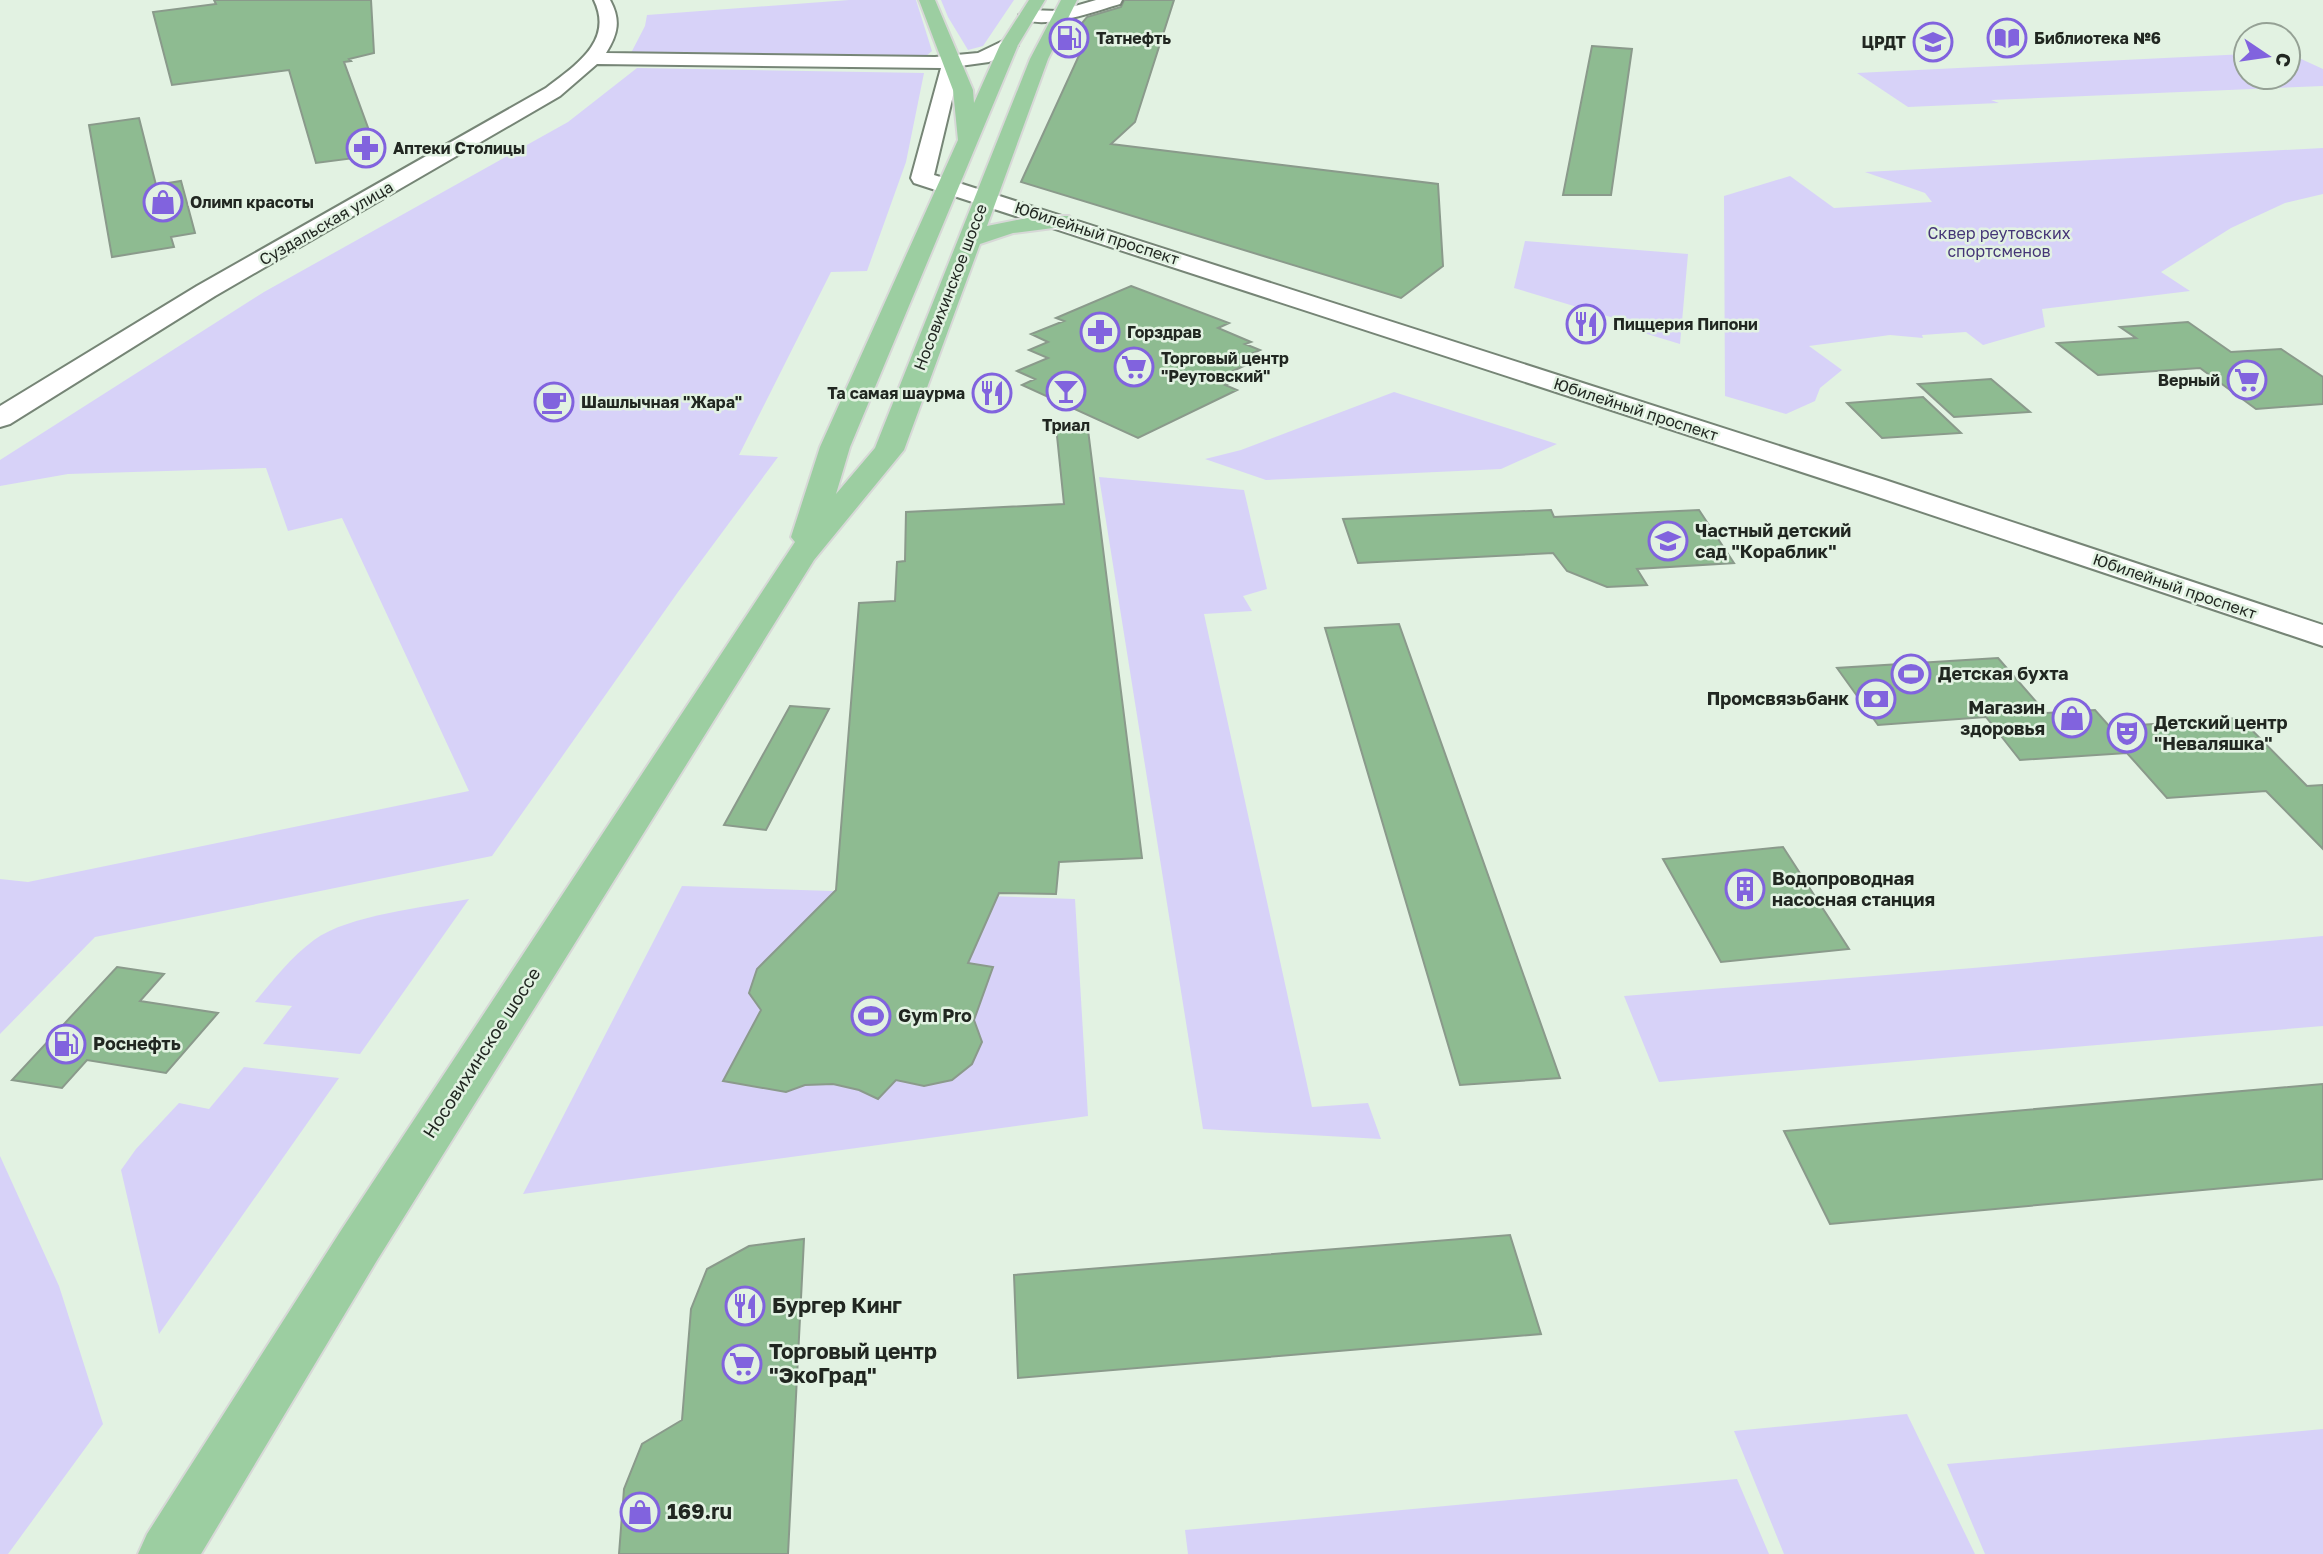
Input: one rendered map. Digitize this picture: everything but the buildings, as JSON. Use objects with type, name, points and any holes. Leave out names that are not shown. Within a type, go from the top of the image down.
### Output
[{"type":"main road","points":[[927,0],[962,90],[967,141]]},
{"type":"main road","name":"Носовихинское шоссе","points":[[801,555],[835,447],[1009,45],[1033,7]]},
{"type":"main road","name":"Носовихинское шоссе","points":[[168,1554],[358,1247],[801,555],[888,450],[984,196],[1039,59],[1064,8]]},
{"type":"main road","points":[[967,241],[1003,228],[1028,223],[1061,222]]},
{"type":"street","name":"Суздальская улица","points":[[0,418],[206,291],[535,104],[595,58],[609,28],[609,16],[602,0]]},
{"type":"street","points":[[1033,7],[1064,8],[1114,0]]},
{"type":"street","points":[[595,58],[906,64],[982,58],[1009,45]]},
{"type":"street","name":"Юбилейный проспект","points":[[952,62],[922,178],[1874,485],[2323,636]]},
{"type":"green space","points":[[849,0],[916,0],[932,51],[925,57],[640,56],[631,53],[645,26],[647,15]]},
{"type":"green space","points":[[941,0],[1014,0],[983,46],[968,50]]},
{"type":"green space","points":[[2232,55],[2232,90],[1991,100],[1999,103],[1908,107],[1857,73]]},
{"type":"green space","points":[[2302,59],[2323,69],[2323,86],[2302,87]]},
{"type":"green space","points":[[637,68],[924,73],[906,162],[867,271],[831,272],[739,455],[778,457],[678,592],[492,856],[95,937],[0,1034],[0,879],[28,882],[469,791],[342,518],[288,531],[266,468],[68,474],[0,486],[0,460],[264,292],[568,122]]},
{"type":"green space","name":"Сквер реутовских спортсменов","points":[[2323,148],[2323,194],[2285,203],[2231,228],[2161,272],[2190,291],[2042,309],[2045,327],[1983,345],[1966,332],[1922,335],[1923,338],[1890,335],[1809,346],[1842,370],[1820,388],[1815,401],[1786,414],[1725,396],[1724,196],[1790,176],[1834,208],[1932,202],[1925,193],[1865,172]]},
{"type":"green space","points":[[1525,241],[1688,254],[1680,344],[1611,323],[1617,319],[1514,288]]},
{"type":"green space","points":[[1394,392],[1557,444],[1501,469],[1266,480],[1205,459],[1241,450]]},
{"type":"green space","points":[[1099,477],[1244,490],[1267,589],[1243,596],[1252,611],[1204,614],[1312,1107],[1368,1103],[1381,1139],[1203,1129]]},
{"type":"green space","points":[[682,886],[1075,899],[1088,1116],[523,1194]]},
{"type":"green space","points":[[469,899],[360,1054],[263,1044],[292,1006],[255,1002],[290,961],[314,940],[329,931],[367,918]]},
{"type":"green space","points":[[2323,936],[2323,1026],[1659,1082],[1624,996],[1973,968]]},
{"type":"green space","points":[[244,1067],[339,1078],[159,1334],[121,1170],[136,1149],[179,1103],[209,1109]]},
{"type":"green space","points":[[0,1156],[59,1286],[103,1424],[8,1554],[0,1554]]},
{"type":"green space","points":[[1907,1414],[1975,1554],[1784,1554],[1734,1431]]},
{"type":"green space","points":[[2323,1429],[2323,1554],[1985,1554],[1947,1464]]},
{"type":"green space","points":[[1737,1479],[1769,1554],[1188,1554],[1185,1530]]},
{"type":"place","name":"Татнефть","points":[[1069,38]]},
{"type":"place","name":"Библиотека №6","points":[[2007,38]]},
{"type":"place","name":"ЦРДТ","points":[[1933,42]]},
{"type":"place","name":"Аптеки Столицы","points":[[366,148]]},
{"type":"place","name":"Олимп красоты","points":[[163,202]]},
{"type":"place","name":"Пиццерия Пипони","points":[[1586,324]]},
{"type":"place","name":"Горздрав","points":[[1100,332]]},
{"type":"place","name":"Торговый центр \"Реутовский\"","points":[[1134,367]]},
{"type":"place","name":"Верный","points":[[2247,380]]},
{"type":"place","name":"Триал","points":[[1066,391]]},
{"type":"place","name":"Та самая шаурма","points":[[992,393]]},
{"type":"place","name":"Шашлычная \"Жара\"","points":[[554,402]]},
{"type":"place","name":"Частный детский сад \"Кораблик\"","points":[[1668,541]]},
{"type":"place","name":"Детская бухта","points":[[1911,674]]},
{"type":"place","name":"Промсвязьбанк","points":[[1876,699]]},
{"type":"place","name":"Магазин здоровья","points":[[2072,718]]},
{"type":"place","name":"Детский центр \"Неваляшка\"","points":[[2127,733]]},
{"type":"place","name":"Водопроводная насосная станция","points":[[1745,889]]},
{"type":"place","name":"Gym Pro","points":[[871,1016]]},
{"type":"place","name":"Роснефть","points":[[66,1044]]},
{"type":"place","name":"Бургер Кинг","points":[[745,1306]]},
{"type":"place","name":"Торговый центр \"ЭкоГрад\"","points":[[742,1364]]},
{"type":"place","name":"169.ru","points":[[640,1512]]}]
